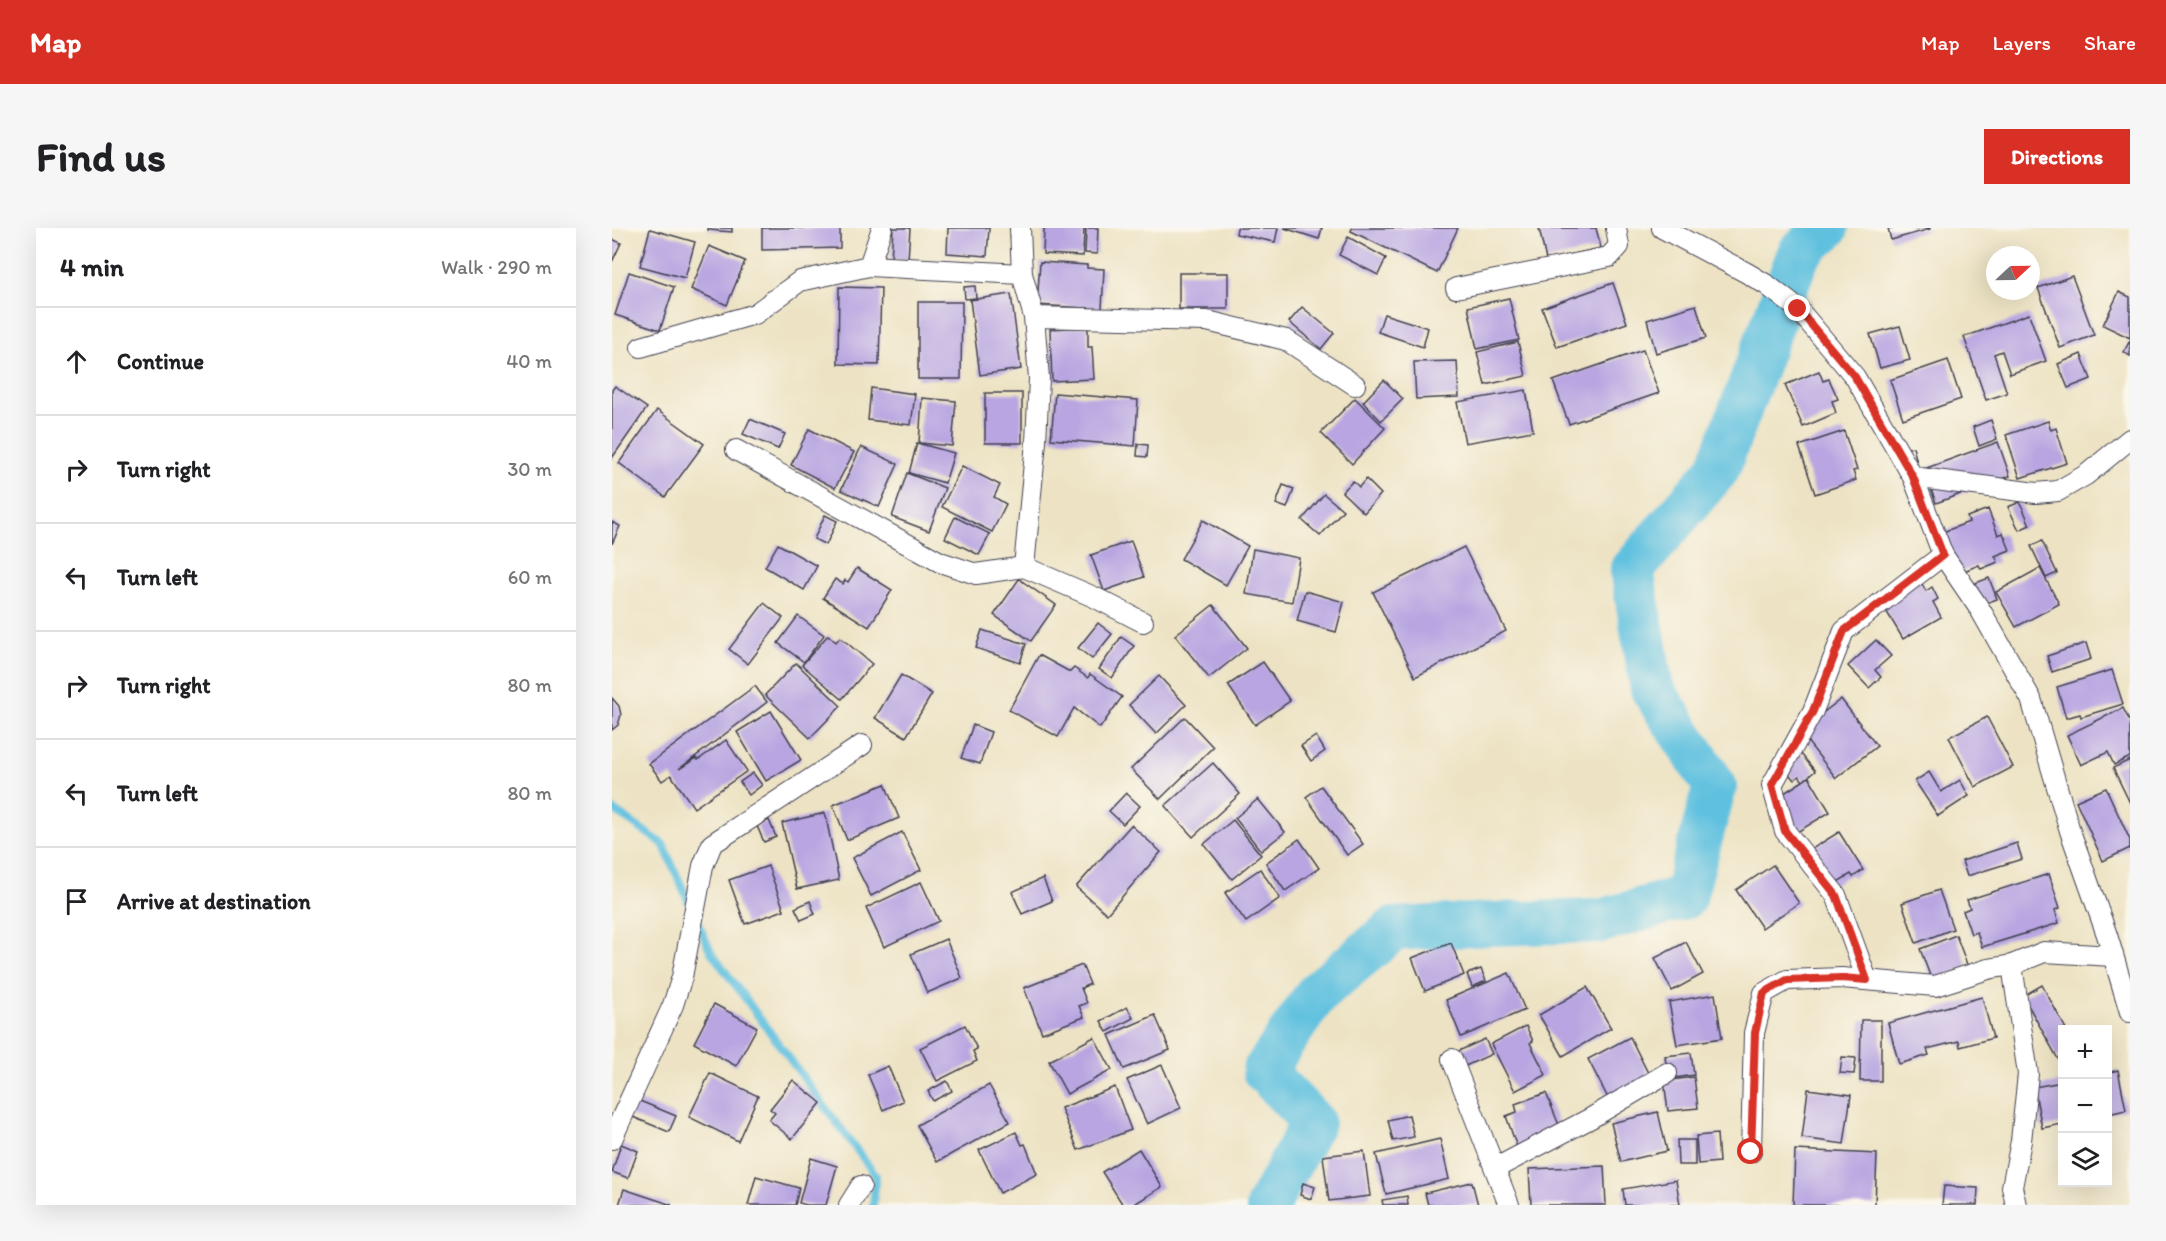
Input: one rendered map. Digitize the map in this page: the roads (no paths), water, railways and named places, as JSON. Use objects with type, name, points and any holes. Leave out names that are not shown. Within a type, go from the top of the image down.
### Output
[{"type":"street","points":[[869,266],[882,228]]},
{"type":"street","points":[[1020,228],[1022,274],[1034,316],[1039,378],[1037,432],[1024,567]]},
{"type":"street","points":[[1456,288],[1609,257],[1618,246],[1616,228]]},
{"type":"street","points":[[1662,228],[1767,285],[1798,309],[1855,377],[1913,477],[1943,555],[1981,611],[2031,699],[2070,831],[2130,1012]]},
{"type":"street","points":[[641,347],[755,314],[800,281],[869,266],[1022,274]]},
{"type":"street","points":[[1034,316],[1207,321],[1286,340],[1355,385]]},
{"type":"street","points":[[1913,477],[2036,493],[2058,491],[2086,475],[2130,439]]},
{"type":"street","points":[[736,450],[940,562],[976,574],[1024,567],[1094,597],[1143,622]]},
{"type":"street","points":[[1867,980],[1836,895],[1785,831],[1772,785],[1813,711],[1844,631],[1943,555]]},
{"type":"street","points":[[612,1139],[674,1005],[682,977],[703,866],[712,844],[862,745]]},
{"type":"street","points":[[1751,1152],[1755,1033],[1764,993],[1787,980],[1842,978],[1935,986],[1988,969],[2012,965],[2044,951],[2113,956]]},
{"type":"street","points":[[2012,965],[2028,1074],[2021,1141],[2012,1187],[2016,1205]]},
{"type":"street","points":[[1452,1059],[1509,1205]]},
{"type":"street","points":[[1496,1168],[1591,1118],[1667,1073]]},
{"type":"street","points":[[849,1205],[861,1186]]},
{"type":"waterway","points":[[1268,1205],[1313,1122],[1264,1071],[1317,993],[1394,929],[1601,921],[1685,897],[1715,786],[1652,689],[1632,570],[1718,469],[1799,253],[1827,228]]},
{"type":"waterway","points":[[612,809],[663,844],[691,907]]},
{"type":"waterway","points":[[697,921],[711,952],[876,1176],[873,1205]]}]
